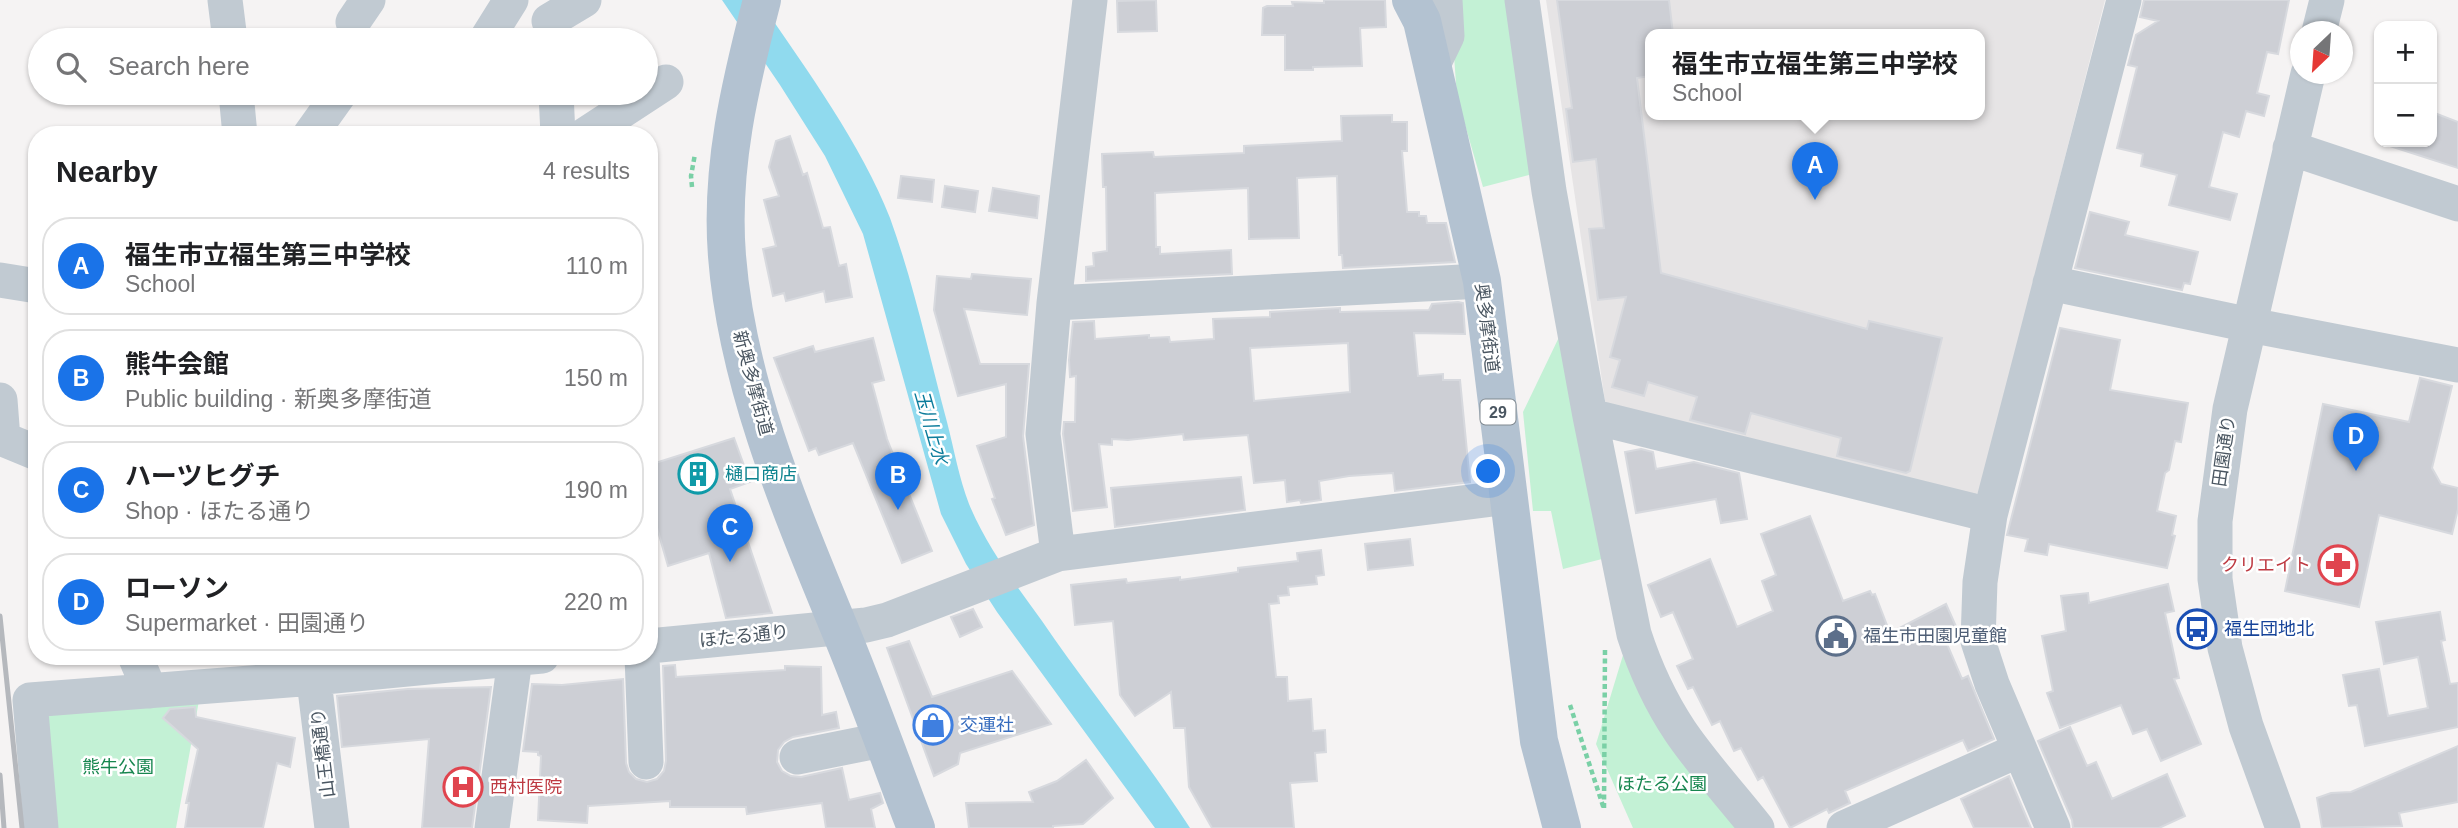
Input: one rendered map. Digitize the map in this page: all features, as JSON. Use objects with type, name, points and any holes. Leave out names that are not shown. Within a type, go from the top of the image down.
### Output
[{"type":"main road","name":"新奥多摩街道","points":[[762,0],[732,131],[727,171],[727,255],[737,332],[776,466],[916,828]]},
{"type":"main road","name":"奥多摩街道","points":[[1411,0],[1422,22],[1482,281],[1539,741],[1562,828]]},
{"type":"street","points":[[225,0],[228,28]]},
{"type":"street","points":[[494,28],[511,0]]},
{"type":"street","points":[[547,21],[584,0]]},
{"type":"street","points":[[1058,554],[1043,434],[1054,303],[1090,0]]},
{"type":"street","points":[[1432,67],[1447,36],[1446,0]]},
{"type":"street","points":[[1522,0],[1549,191],[1590,416],[1634,634],[1643,662],[1681,732],[1757,828]]},
{"type":"street","points":[[2053,828],[1992,684],[1978,641],[1980,582],[1990,515],[2124,0]]},
{"type":"street","points":[[2322,21],[2327,0]]},
{"type":"street","points":[[658,87],[666,82]]},
{"type":"street","name":"田園通り","points":[[2283,828],[2246,726],[2225,648],[2215,579],[2215,520],[2230,408],[2306,84]]},
{"type":"street","points":[[237,105],[239,126]]},
{"type":"street","points":[[316,126],[331,105]]},
{"type":"street","points":[[557,105],[558,126]]},
{"type":"street","points":[[599,126],[631,105]]},
{"type":"street","points":[[2290,148],[2458,204]]},
{"type":"street","points":[[0,280],[28,285]]},
{"type":"street","points":[[1054,303],[1482,281]]},
{"type":"street","points":[[2050,283],[2458,365]]},
{"type":"street","points":[[0,400],[3,439],[28,449]]},
{"type":"street","points":[[1590,416],[1990,515]]},
{"type":"street","name":"ほたる通り","points":[[658,645],[887,620],[1058,554],[1508,497]]},
{"type":"street","points":[[139,665],[150,691]]},
{"type":"street","points":[[41,828],[30,700],[150,691],[313,667],[361,665]]},
{"type":"street","points":[[492,828],[507,665]]},
{"type":"street","points":[[642,665],[646,762]]},
{"type":"street","name":"山王橋通り","points":[[313,667],[332,828]]},
{"type":"street","points":[[797,757],[882,740]]},
{"type":"street","points":[[1844,828],[2020,750]]},
{"type":"path","points":[[1569,703],[1604,809],[1605,648],[1629,608]]},
{"type":"shaded area","points":[[1546,0],[2105,0],[1980,491],[1970,499],[1617,411],[1605,401]]},
{"type":"green space","points":[[1450,0],[1510,0],[1533,174],[1483,187],[1457,97]]},
{"type":"green space","points":[[1561,333],[1602,559],[1563,569],[1551,511],[1533,511],[1523,412]]},
{"type":"green space","name":"ほたる公園","points":[[1627,642],[1742,828],[1633,828],[1596,744]]},
{"type":"green space","name":"熊牛公園","points":[[200,695],[176,828],[50,828],[46,713]]},
{"type":"water","name":"玉川上水","points":[[722,0],[759,0],[848,133],[878,190],[899,243],[962,484],[976,520],[1012,579],[1190,828],[1155,828],[997,612],[966,564],[941,514],[863,234],[825,156]]},
{"type":"building","points":[[1156,0],[1157,31],[1118,32],[1117,1]]},
{"type":"building","points":[[1324,0],[1385,0],[1386,27],[1360,28],[1362,66],[1285,70],[1285,35],[1262,35],[1263,8],[1293,6],[1292,2],[1324,3]]},
{"type":"building","points":[[1557,0],[1669,0],[1672,29],[1645,29],[1645,77],[1637,78],[1661,273],[1867,329],[1869,321],[1942,338],[1910,471],[1906,473],[1837,456],[1841,438],[1751,413],[1745,434],[1690,420],[1697,397],[1648,382],[1644,396],[1612,387],[1620,360],[1610,357],[1626,297],[1598,300],[1589,229],[1604,228],[1596,159],[1573,162],[1566,109],[1572,108]]},
{"type":"building","points":[[2144,0],[2289,0],[2278,54],[2267,52],[2257,93],[2269,96],[2264,116],[2246,111],[2239,137],[2223,132],[2209,187],[2237,194],[2230,220],[2169,205],[2177,175],[2141,166],[2143,154],[2117,148],[2137,67],[2128,65],[2136,35],[2158,21],[2140,17]]},
{"type":"building","points":[[2437,114],[2458,122],[2458,168],[2393,147],[2437,147]]},
{"type":"building","points":[[1392,115],[1392,122],[1407,122],[1407,151],[1402,151],[1407,212],[1419,212],[1419,216],[1426,216],[1427,223],[1446,223],[1455,262],[1343,268],[1342,255],[1339,255],[1337,176],[1297,178],[1299,238],[1249,239],[1248,188],[1155,193],[1156,247],[1160,247],[1160,254],[1231,250],[1232,274],[1086,281],[1086,267],[1094,266],[1093,253],[1107,251],[1106,187],[1103,187],[1102,154],[1153,152],[1154,157],[1244,153],[1244,146],[1342,141],[1341,116]]},
{"type":"building","points":[[790,136],[803,175],[807,173],[823,228],[830,227],[839,266],[846,264],[852,297],[826,302],[824,291],[786,301],[784,293],[773,296],[763,249],[776,246],[764,200],[779,196],[769,167],[776,141]]},
{"type":"building","points":[[901,176],[934,180],[932,202],[898,198]]},
{"type":"building","points":[[945,186],[978,191],[975,212],[942,207]]},
{"type":"building","points":[[993,188],[1039,196],[1037,218],[989,211]]},
{"type":"building","points":[[2090,212],[2129,222],[2125,235],[2198,252],[2190,284],[2184,283],[2182,290],[2075,268]]},
{"type":"building","points":[[972,274],[1031,279],[1027,315],[964,309],[980,364],[1029,364],[1023,436],[1034,525],[1006,535],[992,499],[995,498],[977,446],[1006,437],[1006,384],[958,396],[934,310],[937,276],[971,279]]},
{"type":"building","points":[[1463,303],[1465,334],[1414,333],[1418,376],[1443,374],[1443,380],[1460,380],[1470,482],[1395,491],[1393,473],[1349,476],[1319,481],[1321,500],[1287,502],[1285,480],[1254,483],[1248,435],[1184,440],[1183,434],[1128,440],[1112,439],[1112,445],[1099,444],[1107,507],[1073,511],[1063,434],[1064,422],[1075,422],[1076,376],[1070,377],[1069,360],[1073,322],[1094,321],[1095,339],[1149,335],[1149,338],[1169,337],[1170,342],[1214,339],[1213,319],[1270,317],[1270,312],[1340,308],[1340,312],[1429,310],[1432,304]],"holes":[[[1348,343],[1350,392],[1254,401],[1250,348]]]},
{"type":"building","points":[[2060,328],[2120,340],[2110,390],[2188,403],[2181,442],[2175,441],[2157,511],[2176,516],[2172,535],[2175,536],[2167,568],[2049,544],[2047,555],[2025,551],[2028,539],[2007,535]]},
{"type":"building","points":[[873,338],[884,380],[872,383],[887,439],[932,551],[902,563],[853,443],[819,455],[816,448],[809,451],[774,358],[813,346],[815,352]]},
{"type":"building","points":[[2420,378],[2452,386],[2432,468],[2441,484],[2458,488],[2458,509],[2452,534],[2379,515],[2359,607],[2285,591],[2323,404],[2409,422]]},
{"type":"building","points":[[734,438],[750,482],[730,489],[772,613],[726,618],[709,553],[668,566],[658,531],[658,462]]},
{"type":"building","points":[[1641,449],[1653,452],[1656,469],[1694,462],[1739,473],[1747,519],[1721,523],[1716,499],[1636,513],[1625,452]]},
{"type":"building","points":[[1241,477],[1245,510],[1115,527],[1111,488]]},
{"type":"building","points":[[1810,516],[1843,601],[1870,591],[1872,595],[1875,594],[1890,633],[1946,604],[1958,631],[1944,637],[1962,679],[1968,676],[1994,739],[1968,751],[1963,740],[1845,791],[1850,803],[1829,813],[1827,809],[1790,828],[1763,777],[1758,780],[1741,748],[1734,751],[1720,721],[1712,725],[1693,687],[1688,689],[1677,666],[1693,659],[1673,612],[1661,617],[1648,585],[1710,559],[1737,627],[1773,611],[1762,581],[1776,575],[1761,534]]},
{"type":"building","points":[[1410,539],[1413,565],[1368,570],[1365,544]]},
{"type":"building","points":[[1321,550],[1324,575],[1316,576],[1317,584],[1288,587],[1289,595],[1278,596],[1279,603],[1269,604],[1276,677],[1287,677],[1288,701],[1311,699],[1313,731],[1325,730],[1326,752],[1315,753],[1317,781],[1290,783],[1294,828],[1212,828],[1189,787],[1185,728],[1174,728],[1171,692],[1135,716],[1120,695],[1113,621],[1075,625],[1071,585],[1126,579],[1127,583],[1180,577],[1180,580],[1238,572],[1238,568],[1298,561],[1297,553]]},
{"type":"building","points":[[2168,584],[2174,611],[2165,613],[2179,678],[2174,679],[2201,744],[2161,761],[2147,729],[2133,734],[2121,705],[2060,728],[2047,693],[2053,691],[2042,636],[2066,631],[2061,596],[2088,593],[2089,603]]},
{"type":"building","points":[[973,609],[982,627],[960,637],[951,617]]},
{"type":"building","points":[[2440,612],[2445,640],[2441,641],[2450,684],[2458,683],[2458,727],[2365,746],[2357,705],[2349,706],[2343,675],[2379,669],[2388,716],[2428,708],[2418,657],[2384,664],[2376,622]]},
{"type":"building","points":[[909,641],[932,697],[1012,671],[1051,724],[960,753],[958,764],[934,776],[887,648]]},
{"type":"building","points":[[675,665],[676,677],[785,670],[785,666],[821,667],[822,715],[836,712],[839,728],[793,737],[784,742],[778,750],[777,762],[782,771],[801,777],[842,768],[849,800],[880,793],[883,803],[871,809],[875,828],[826,828],[822,803],[747,814],[746,807],[670,807],[670,801],[588,806],[587,823],[538,820],[541,756],[538,752],[523,751],[532,684],[562,685],[623,679],[626,763],[629,772],[636,779],[647,782],[657,779],[664,771],[663,666]]},
{"type":"building","points":[[491,687],[472,828],[422,828],[429,739],[342,747],[337,696],[408,689]]},
{"type":"building","points":[[195,707],[196,717],[295,738],[290,767],[277,763],[263,828],[185,828],[189,803],[186,803],[198,749],[163,718],[170,709]]},
{"type":"building","points":[[2070,727],[2087,766],[2096,762],[2112,799],[2167,774],[2185,816],[2159,828],[2073,828],[2038,741]]},
{"type":"building","points":[[2458,746],[2458,802],[2399,813],[2402,826],[2322,828],[2317,798],[2331,793],[2351,792]]},
{"type":"building","points":[[1086,760],[1113,798],[1083,824],[1053,828],[969,828],[966,803],[1033,802],[1029,792],[1057,781]]},
{"type":"building","points":[[2009,776],[2031,828],[1974,828],[1961,799]]},
{"type":"railway","points":[[0,616],[22,828]]},
{"type":"railway","points":[[0,775],[4,828]]},
{"type":"place","name":"福生市立福生第三中学校","points":[[1815,200]]},
{"type":"place","name":"ローソン","points":[[2356,471]]},
{"type":"place","name":"樋口商店","points":[[698,474]]},
{"type":"place","name":"熊牛会館","points":[[898,510]]},
{"type":"place","name":"ハーツヒグチ","points":[[730,562]]},
{"type":"place","name":"クリエイト","points":[[2338,565]]},
{"type":"place","name":"福生団地北","points":[[2197,629]]},
{"type":"place","name":"福生市田園児童館","points":[[1836,636]]},
{"type":"place","name":"交運社","points":[[933,725]]},
{"type":"place","name":"西村医院","points":[[463,787]]}]
